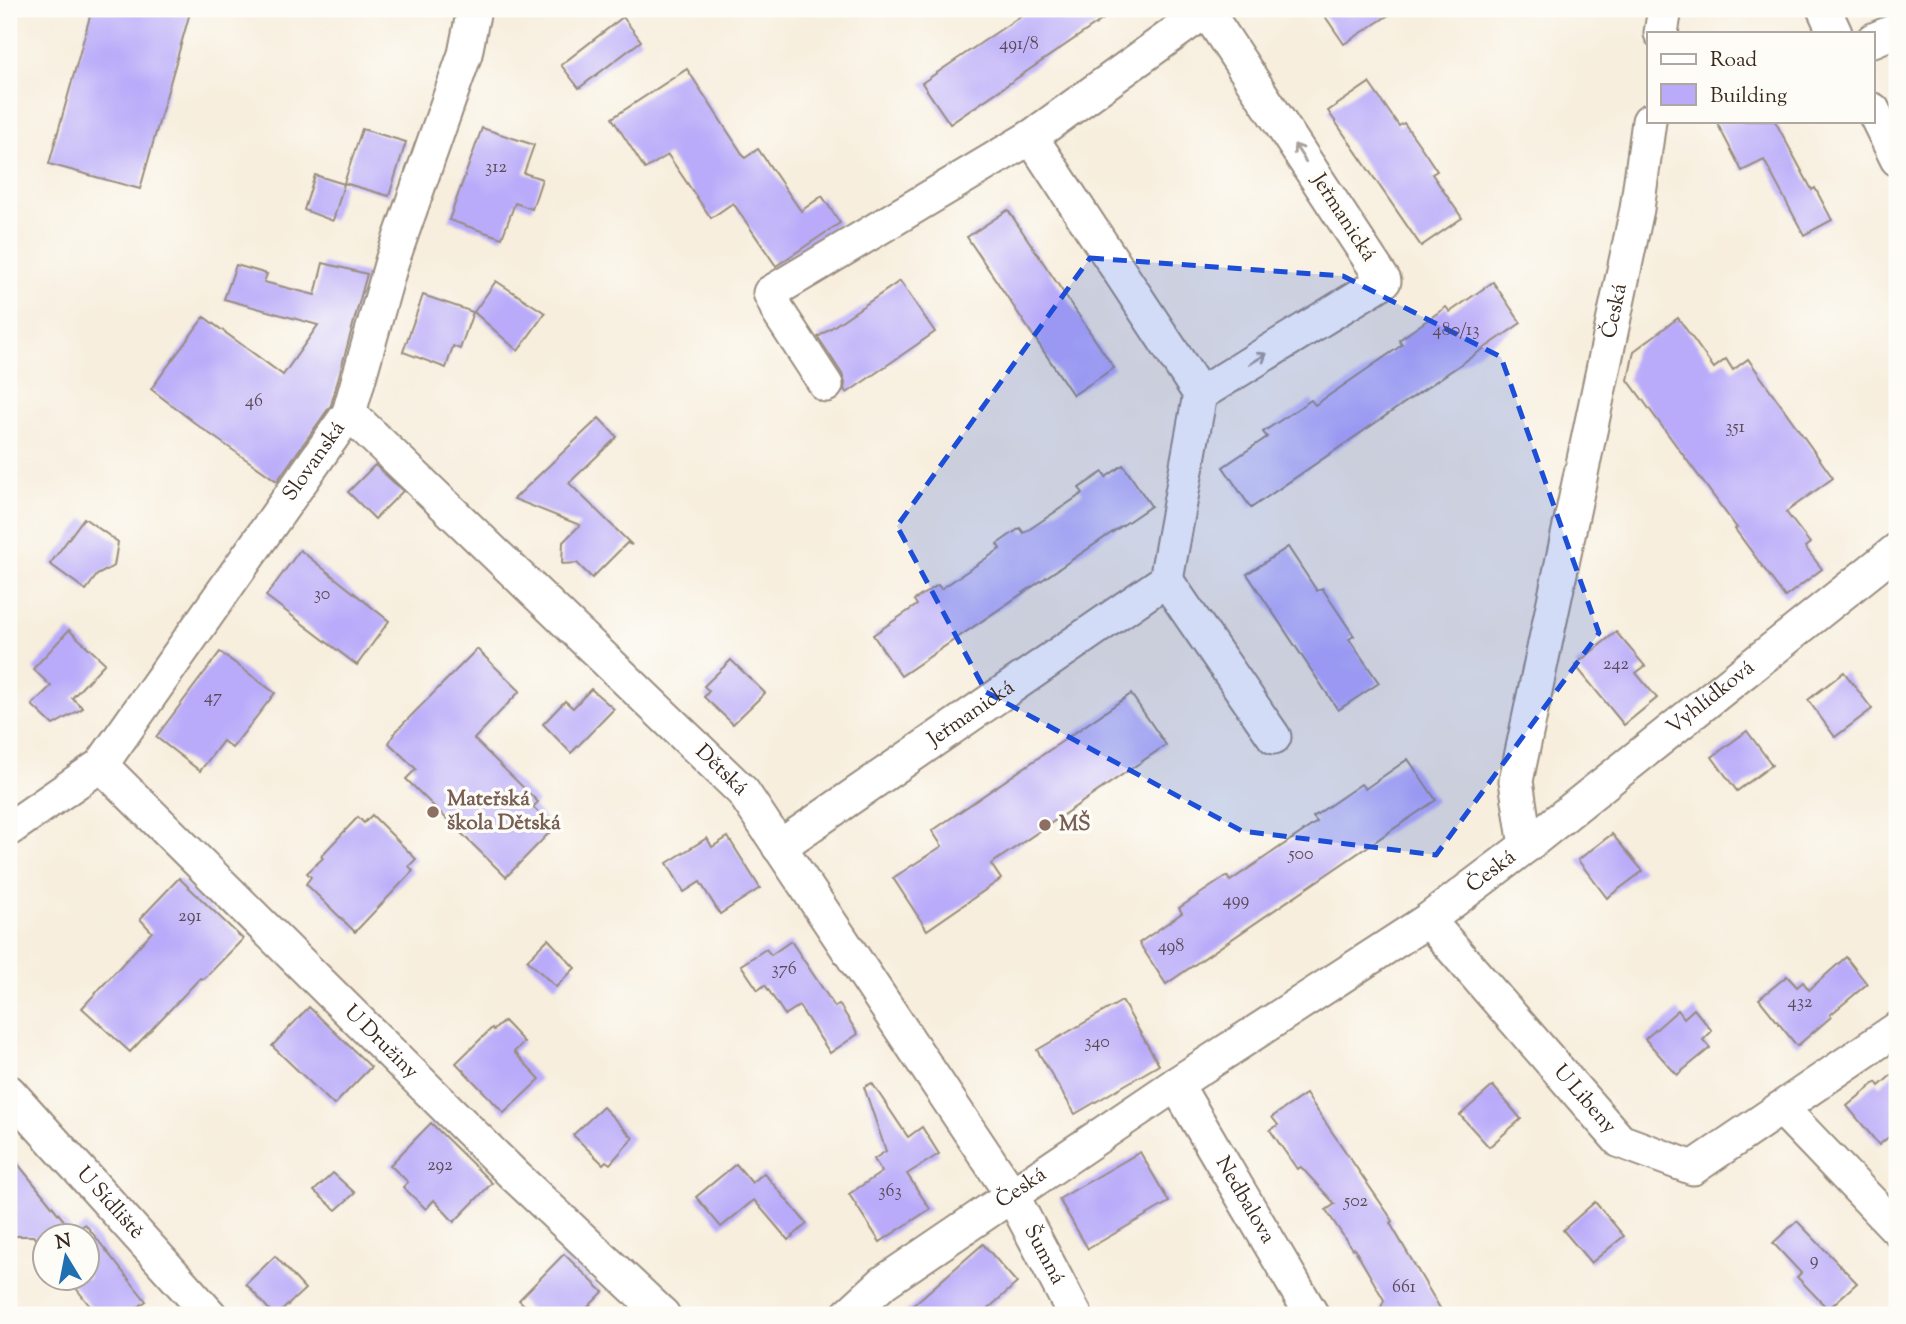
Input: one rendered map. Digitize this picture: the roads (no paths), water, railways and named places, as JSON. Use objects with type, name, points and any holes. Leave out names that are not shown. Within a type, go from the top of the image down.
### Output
[{"type":"street","name":"Slovanská","points":[[9,830],[101,765],[349,413],[392,261],[465,54],[474,9]]},
{"type":"street","points":[[1661,32],[1665,9]]},
{"type":"street","points":[[1824,9],[1835,32]]},
{"type":"street","name":"Jeřmanická","points":[[825,385],[779,313],[770,293],[1031,137],[1207,10],[1384,281],[1200,394]]},
{"type":"street","points":[[1874,40],[1897,30]]},
{"type":"street","points":[[1874,112],[1897,159]]},
{"type":"street","name":"Česká","points":[[848,1315],[884,1282],[1176,1084],[1428,920],[1526,846],[1516,781],[1637,209],[1649,122]]},
{"type":"street","points":[[1031,137],[1200,394],[1166,580],[1274,737]]},
{"type":"street","name":"Dětská","points":[[349,413],[743,792],[1012,1195]]},
{"type":"street","name":"Vyhlídková","points":[[1526,846],[1897,550]]},
{"type":"street","name":"Jeřmanická","points":[[779,847],[1166,580]]},
{"type":"street","name":"U Družiny","points":[[101,765],[515,1176],[663,1315]]},
{"type":"street","name":"U Libeny","points":[[1428,920],[1620,1141],[1693,1168],[1897,1029]]},
{"type":"street","name":"Nedbalova","points":[[1176,1084],[1312,1315]]},
{"type":"street","name":"U Sídliště","points":[[9,1092],[210,1315]]},
{"type":"street","points":[[1781,1108],[1892,1214]]},
{"type":"street","name":"Šumná","points":[[1012,1195],[1075,1315]]},
{"type":"place","name":"Mateřská škola Dětská","points":[[433,812]]},
{"type":"place","name":"MŠ","points":[[1045,825]]}]
